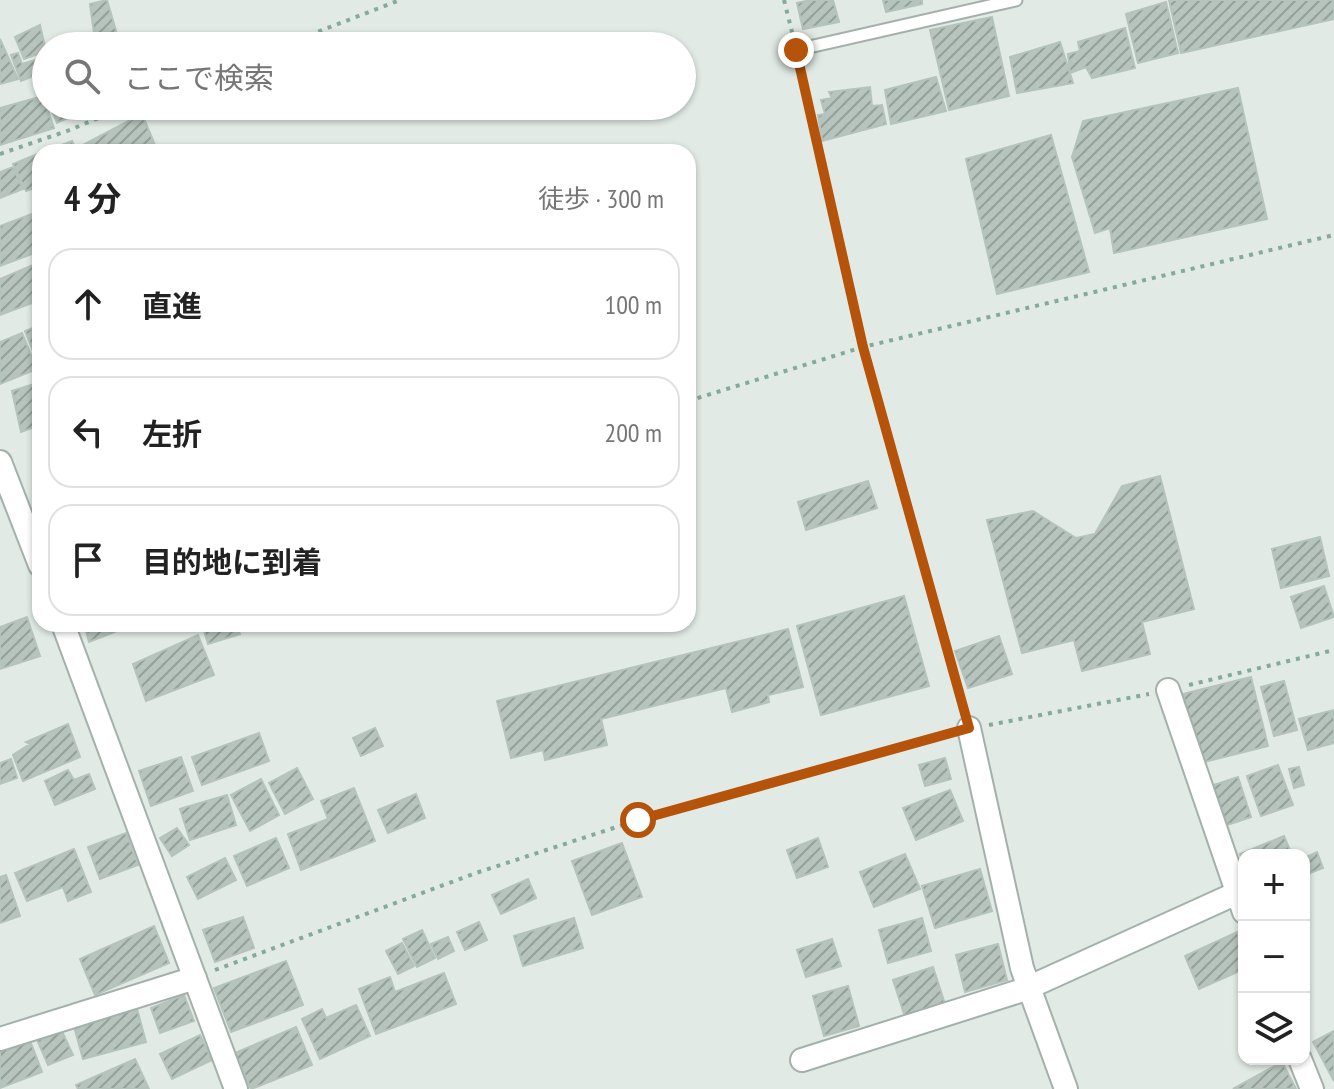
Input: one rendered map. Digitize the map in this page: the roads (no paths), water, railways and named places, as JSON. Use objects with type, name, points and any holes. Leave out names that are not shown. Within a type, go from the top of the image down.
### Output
[{"type":"street","points":[[0,462],[32,544]]},
{"type":"street","points":[[66,632],[236,1089]]},
{"type":"street","points":[[1168,690],[1238,897]]},
{"type":"street","points":[[969,728],[1022,968],[1066,1089]]},
{"type":"street","points":[[802,1060],[1029,987],[1238,904]]},
{"type":"street","points":[[0,1039],[195,978]]},
{"type":"street","points":[[1302,1065],[1312,1089]]},
{"type":"lane","points":[[796,50],[1016,0]]}]
